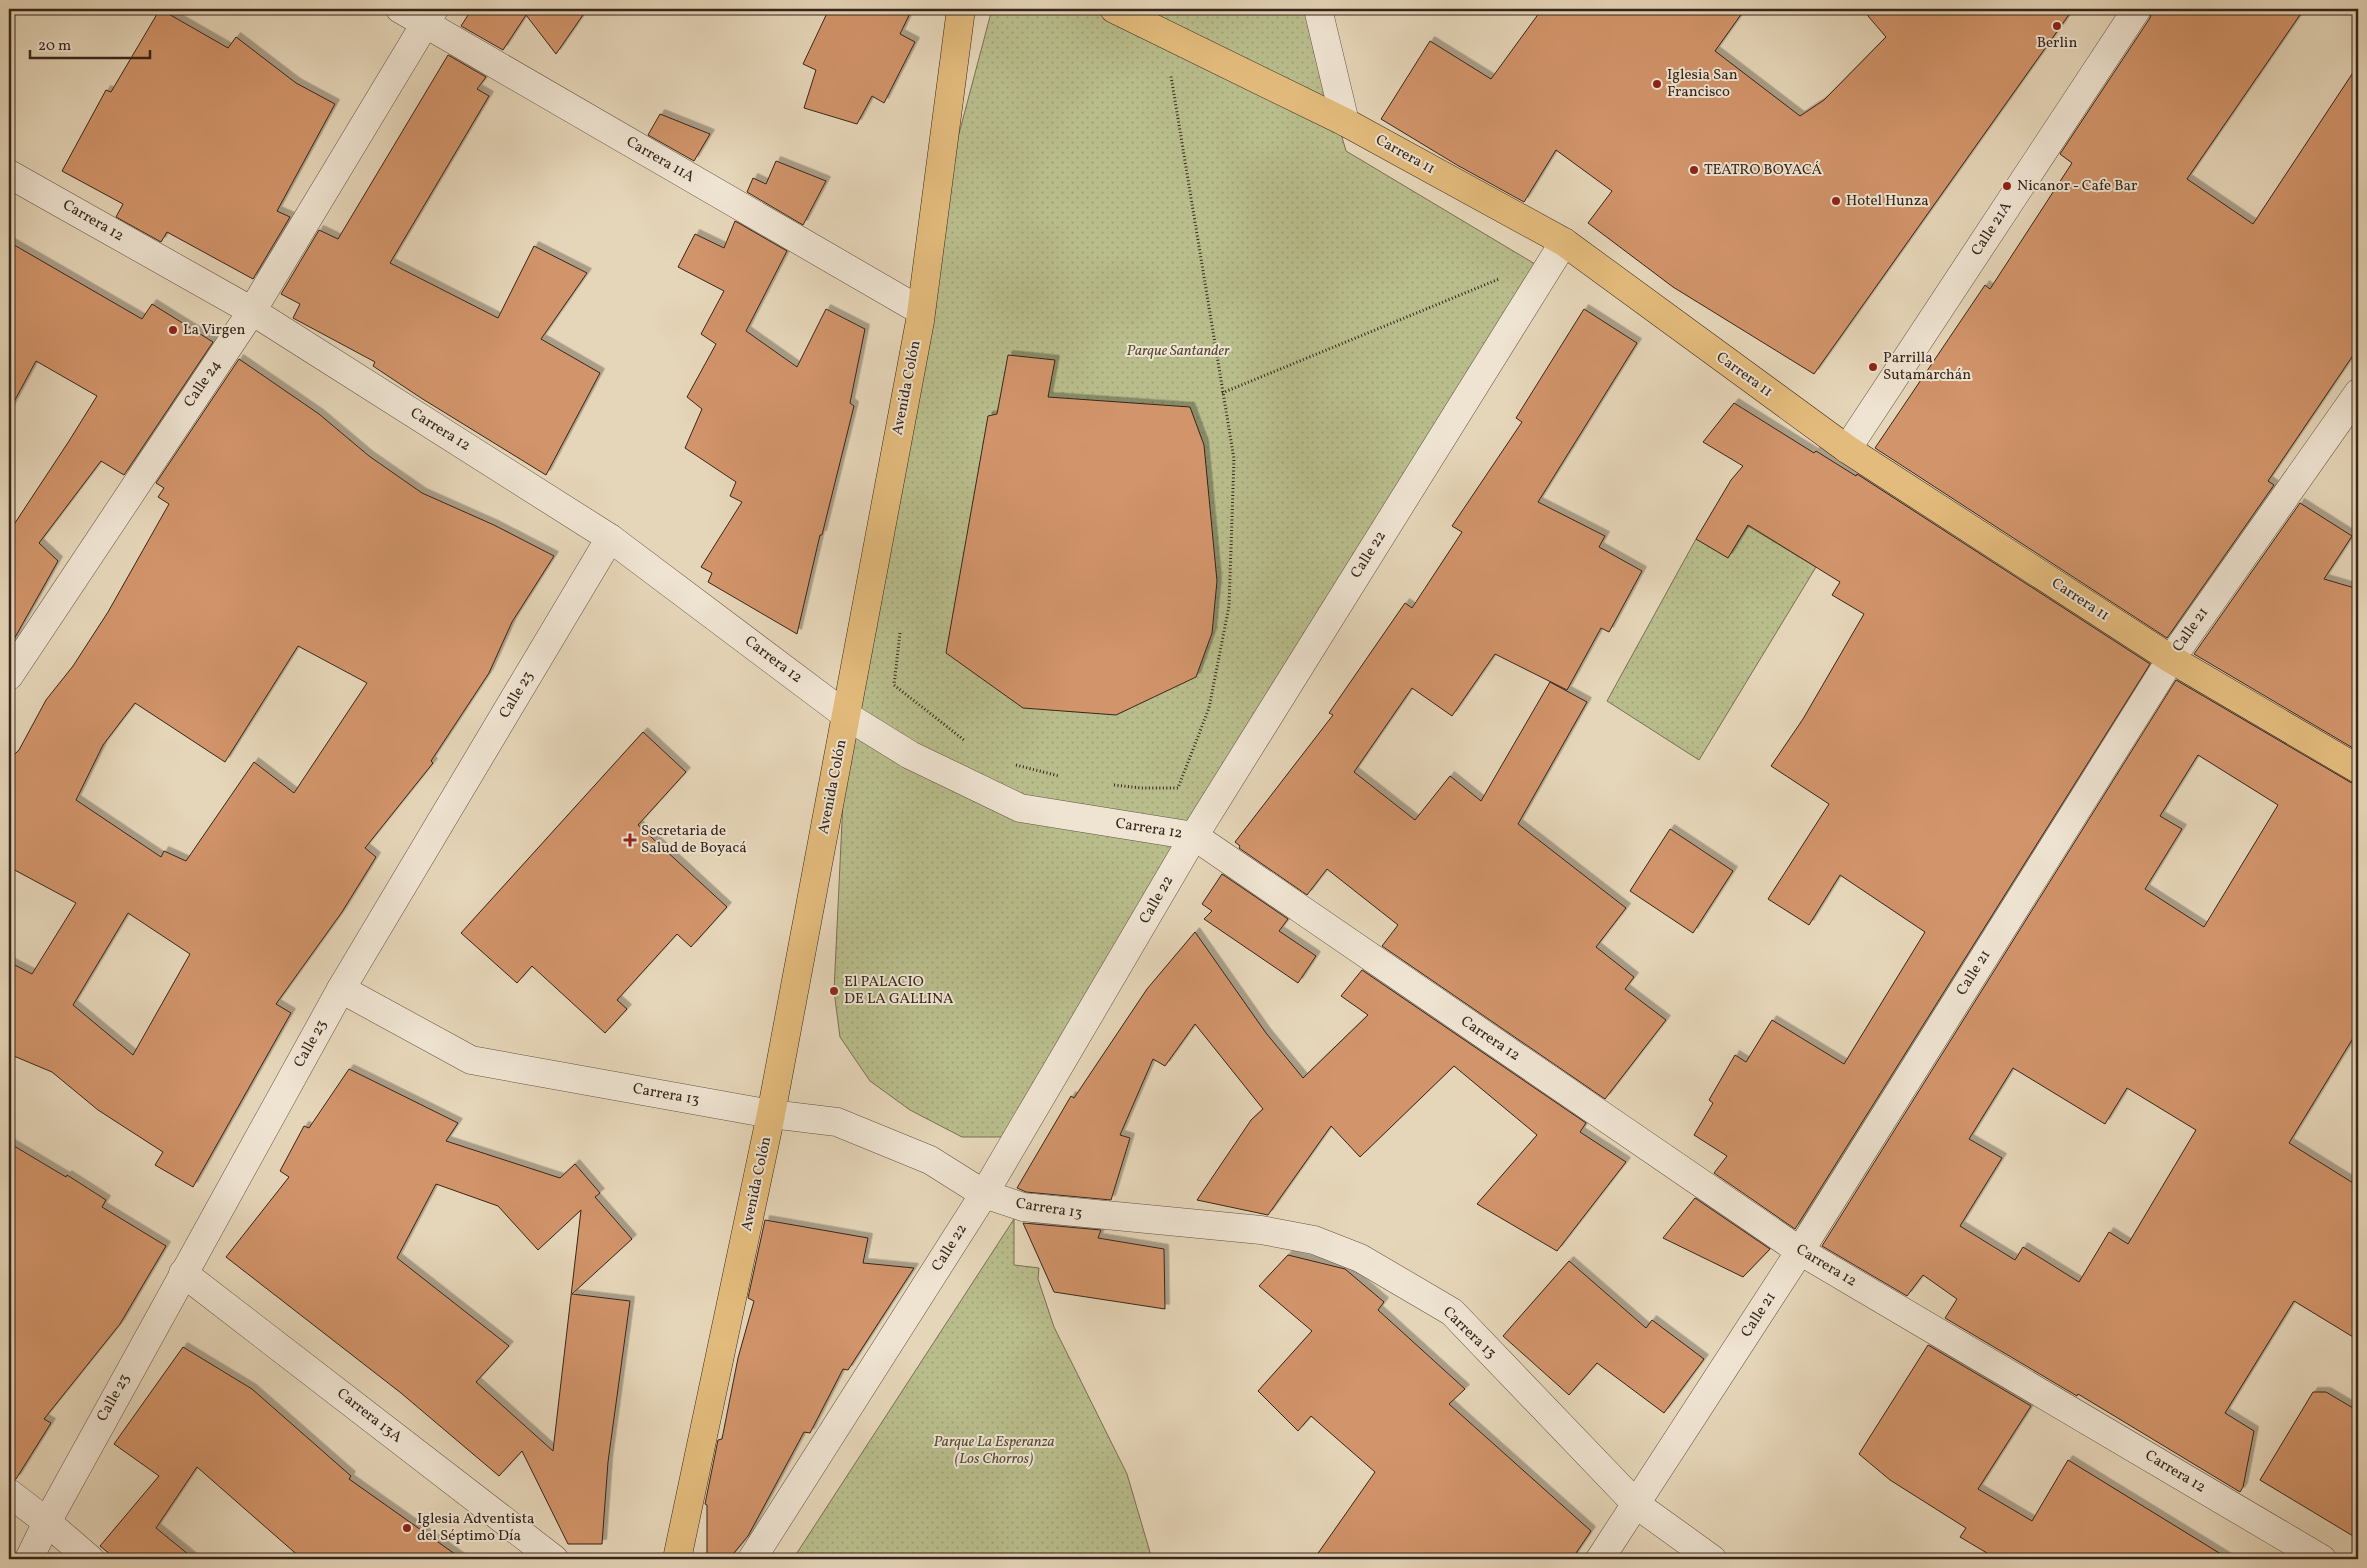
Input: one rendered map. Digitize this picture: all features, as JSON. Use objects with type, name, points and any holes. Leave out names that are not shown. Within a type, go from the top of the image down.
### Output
[{"type":"main road","name":"Avenida Colón","points":[[677,1559],[771,1114],[847,716],[921,312],[961,9]]},
{"type":"main road","name":"Carrera 11","points":[[1114,9],[1345,122],[1564,242],[1847,449],[2171,659],[2358,769]]},
{"type":"street","name":"Carrera 11A","points":[[400,9],[429,16],[921,312]]},
{"type":"street","points":[[1318,9],[1345,122]]},
{"type":"street","name":"Calle 21A","points":[[1847,449],[2137,9]]},
{"type":"street","name":"Calle 24","points":[[9,676],[252,311],[429,16]]},
{"type":"street","name":"Carrera 12","points":[[9,174],[252,311],[610,538],[847,716],[910,755],[1020,808],[1194,836],[1800,1251],[2322,1559]]},
{"type":"street","name":"Calle 22","points":[[752,1559],[984,1194],[1194,836],[1564,242]]},
{"type":"street","name":"Calle 21","points":[[1600,1559],[1637,1505],[1800,1251],[2171,659],[2356,399]]},
{"type":"street","name":"Calle 23","points":[[29,1559],[46,1522],[341,989],[610,538]]},
{"type":"street","name":"Carrera 13","points":[[341,989],[471,1060],[771,1114],[837,1122],[930,1160],[984,1194],[1023,1208],[1262,1230],[1314,1240],[1360,1258],[1452,1312],[1637,1505],[1712,1559]]},
{"type":"street","name":"Carrera 13A","points":[[183,1273],[554,1559]]},
{"type":"street","points":[[9,1493],[90,1559]]},
{"type":"path","points":[[1105,784],[1141,788],[1178,788],[1210,708],[1229,606],[1234,460],[1164,34]]},
{"type":"path","points":[[1222,393],[1503,277]]},
{"type":"path","points":[[900,626],[894,685],[970,745]]},
{"type":"path","points":[[1013,764],[1068,779]]},
{"type":"green space","name":"Parque Santander","points":[[992,9],[1305,9],[1346,151],[1535,264],[1003,1137],[962,1137],[910,1110],[870,1081],[840,1037],[834,991],[847,716],[929,247]]},
{"type":"green space","points":[[1748,526],[1816,567],[1699,760],[1607,701],[1696,539],[1728,557]]},
{"type":"green space","name":"Parque La Esperanza (Los Chorros)","points":[[1014,1219],[1014,1265],[1039,1268],[1038,1279],[1054,1327],[1127,1474],[1152,1559],[793,1559]]},
{"type":"building","points":[[160,9],[228,48],[236,37],[296,83],[335,104],[277,211],[290,217],[253,279],[167,232],[161,242],[116,217],[123,204],[62,171],[106,90],[111,92]]},
{"type":"building","points":[[472,9],[587,9],[556,54],[526,15],[503,50],[461,26]]},
{"type":"building","points":[[829,9],[912,9],[900,34],[915,42],[884,103],[872,96],[857,124],[804,108],[816,70],[803,64]]},
{"type":"building","points":[[1542,9],[1745,9],[1715,51],[1800,116],[1824,100],[1886,37],[1862,9],[2073,9],[1814,374],[1673,287],[1588,223],[1612,191],[1556,150],[1524,202],[1457,165],[1381,119],[1430,41],[1491,79]]},
{"type":"building","points":[[2152,9],[2304,9],[2187,179],[2253,224],[2358,65],[2358,348],[2268,481],[2274,485],[2167,638],[1875,448],[1985,285],[1990,289],[2072,163],[2060,154],[2150,18]]},
{"type":"building","points":[[448,55],[486,77],[477,89],[489,96],[390,263],[498,318],[534,246],[587,273],[541,339],[600,373],[546,475],[421,398],[373,366],[375,362],[293,318],[300,304],[281,294],[319,230],[338,239]]},
{"type":"building","points":[[660,114],[710,134],[694,161],[648,135]]},
{"type":"building","points":[[776,161],[826,181],[803,225],[747,192],[753,178],[766,184]]},
{"type":"building","points":[[735,221],[787,251],[746,331],[797,367],[826,309],[865,329],[850,403],[854,406],[822,535],[820,535],[797,634],[708,582],[712,573],[701,567],[742,502],[730,496],[736,482],[685,448],[702,409],[687,397],[716,344],[701,334],[724,291],[678,267],[695,234],[724,248]]},
{"type":"building","points":[[9,242],[142,319],[152,304],[213,342],[124,475],[101,461],[39,543],[58,561],[9,648],[9,528],[11,529],[97,396],[36,361],[9,411]]},
{"type":"building","points":[[1584,309],[1637,343],[1538,502],[1605,536],[1599,547],[1642,571],[1609,632],[1601,628],[1567,690],[1495,654],[1452,716],[1412,688],[1354,772],[1415,820],[1450,776],[1481,801],[1550,682],[1587,702],[1518,824],[1626,908],[1596,947],[1634,977],[1625,989],[1666,1020],[1605,1099],[1382,946],[1398,925],[1327,869],[1307,895],[1239,848],[1240,846],[1235,842],[1333,715],[1329,713],[1405,603],[1412,608],[1462,532],[1452,526],[1522,422],[1516,418]]},
{"type":"building","points":[[1008,355],[1055,360],[1048,397],[1190,407],[1204,445],[1217,581],[1212,633],[1196,677],[1116,715],[1023,708],[946,653],[988,416],[997,414]]},
{"type":"building","points":[[239,359],[319,414],[369,456],[422,493],[494,525],[554,556],[512,622],[489,673],[431,761],[433,763],[365,848],[376,857],[342,912],[276,1004],[291,1013],[193,1187],[155,1165],[163,1152],[98,1110],[52,1072],[9,1054],[9,962],[32,974],[76,903],[9,867],[9,760],[19,750],[46,700],[73,666],[108,612],[169,504],[158,497],[164,488],[156,483]],"holes":[[[298,646],[367,683],[294,793],[254,762],[186,861],[164,851],[161,857],[76,800],[103,745],[135,703],[225,762]],[[128,913],[190,954],[133,1055],[73,1005]]]},
{"type":"building","points":[[1734,403],[1814,453],[1816,451],[1856,476],[1857,474],[2150,664],[1795,1229],[1714,1173],[1727,1156],[1694,1135],[1713,1103],[1709,1100],[1735,1055],[1746,1062],[1772,1020],[1844,1064],[1925,932],[1840,875],[1809,925],[1768,899],[1829,804],[1771,766],[1803,719],[1864,614],[1832,595],[1840,582],[1748,525],[1728,558],[1696,539],[1731,480],[1743,466],[1703,442]]},
{"type":"building","points":[[2300,503],[2352,536],[2324,579],[2358,589],[2358,751],[2194,654]]},
{"type":"building","points":[[2176,680],[2358,785],[2358,1030],[2289,1143],[2358,1186],[2358,1340],[2294,1301],[2225,1413],[2254,1431],[2243,1487],[2240,1492],[2078,1394],[2077,1396],[1945,1318],[1957,1299],[1923,1275],[1907,1296],[1822,1246]],"holes":[[[2198,755],[2278,805],[2204,927],[2145,889],[2182,829],[2160,816]],[[2013,1068],[2105,1124],[2127,1088],[2196,1130],[2128,1244],[2109,1232],[2079,1282],[2023,1247],[2015,1260],[1960,1226],[2002,1158],[1969,1139]]]},
{"type":"building","points":[[643,732],[686,772],[638,825],[727,907],[691,947],[677,934],[617,1000],[627,1009],[605,1033],[532,966],[517,983],[461,933]]},
{"type":"building","points":[[1670,829],[1733,871],[1693,933],[1630,891]]},
{"type":"building","points":[[1222,874],[1288,919],[1279,931],[1316,956],[1298,983],[1204,919],[1212,911],[1202,904]]},
{"type":"building","points":[[1195,932],[1266,1033],[1303,1078],[1368,1015],[1341,996],[1362,970],[1586,1123],[1580,1132],[1626,1162],[1557,1251],[1477,1204],[1537,1135],[1454,1066],[1360,1157],[1331,1126],[1268,1215],[1197,1200],[1251,1120],[1263,1109],[1195,1024],[1165,1066],[1153,1059],[1120,1135],[1130,1138],[1111,1200],[1026,1192],[1017,1188],[1071,1096],[1074,1098],[1147,989]]},
{"type":"building","points":[[349,1069],[458,1123],[446,1141],[560,1178],[575,1164],[600,1193],[595,1197],[632,1239],[572,1294],[630,1301],[608,1462],[602,1544],[568,1544],[522,1451],[499,1476],[401,1393],[226,1257],[289,1177],[280,1171],[304,1126],[309,1128]],"holes":[[[436,1184],[498,1206],[538,1250],[581,1210],[553,1451],[476,1382],[509,1346],[397,1258]]]},
{"type":"building","points":[[9,1143],[66,1177],[67,1175],[106,1200],[102,1207],[166,1246],[120,1324],[44,1419],[51,1423],[16,1479],[9,1478]]},
{"type":"building","points":[[1695,1198],[1770,1249],[1743,1277],[1663,1238]]},
{"type":"building","points":[[765,1220],[868,1238],[863,1263],[914,1268],[848,1370],[843,1369],[810,1433],[804,1432],[748,1536],[729,1559],[707,1559],[707,1505],[705,1504],[718,1440],[722,1439],[738,1358],[754,1301],[748,1298]]},
{"type":"building","points":[[1023,1223],[1101,1230],[1098,1238],[1164,1249],[1165,1309],[1054,1292]]},
{"type":"building","points":[[1288,1255],[1345,1269],[1384,1302],[1378,1310],[1465,1389],[1449,1404],[1591,1531],[1572,1559],[1314,1559],[1375,1472],[1311,1416],[1298,1431],[1258,1391],[1312,1331],[1259,1286]]},
{"type":"building","points":[[1569,1261],[1646,1328],[1652,1320],[1704,1359],[1664,1413],[1597,1363],[1569,1395],[1503,1336]]},
{"type":"building","points":[[1928,1345],[2031,1406],[1978,1489],[2032,1521],[2068,1460],[2229,1559],[1997,1559],[1960,1537],[1966,1528],[1890,1480],[1859,1454]]},
{"type":"building","points":[[183,1347],[252,1389],[351,1476],[349,1479],[462,1559],[302,1559],[197,1467],[156,1528],[194,1559],[116,1559],[100,1546],[159,1476],[114,1444]]},
{"type":"building","points":[[2313,1392],[2326,1392],[2358,1411],[2358,1539],[2260,1480]]},
{"type":"place","name":"Berlin","points":[[2057,26]]},
{"type":"place","name":"Iglesia San Francisco","points":[[1657,84]]},
{"type":"place","name":"TEATRO BOYACÁ","points":[[1694,170]]},
{"type":"place","name":"Nicanor - Cafe Bar","points":[[2007,186]]},
{"type":"place","name":"Hotel Hunza","points":[[1836,201]]},
{"type":"place","name":"La Virgen","points":[[173,330]]},
{"type":"place","name":"Parrilla Sutamarchán","points":[[1873,367]]},
{"type":"place","name":"Secretaria de Salud de Boyacá","points":[[630,840]]},
{"type":"place","name":"El PALACIO DE LA GALLINA","points":[[834,991]]},
{"type":"place","name":"Iglesia Adventista del Séptimo Día","points":[[407,1528]]}]
